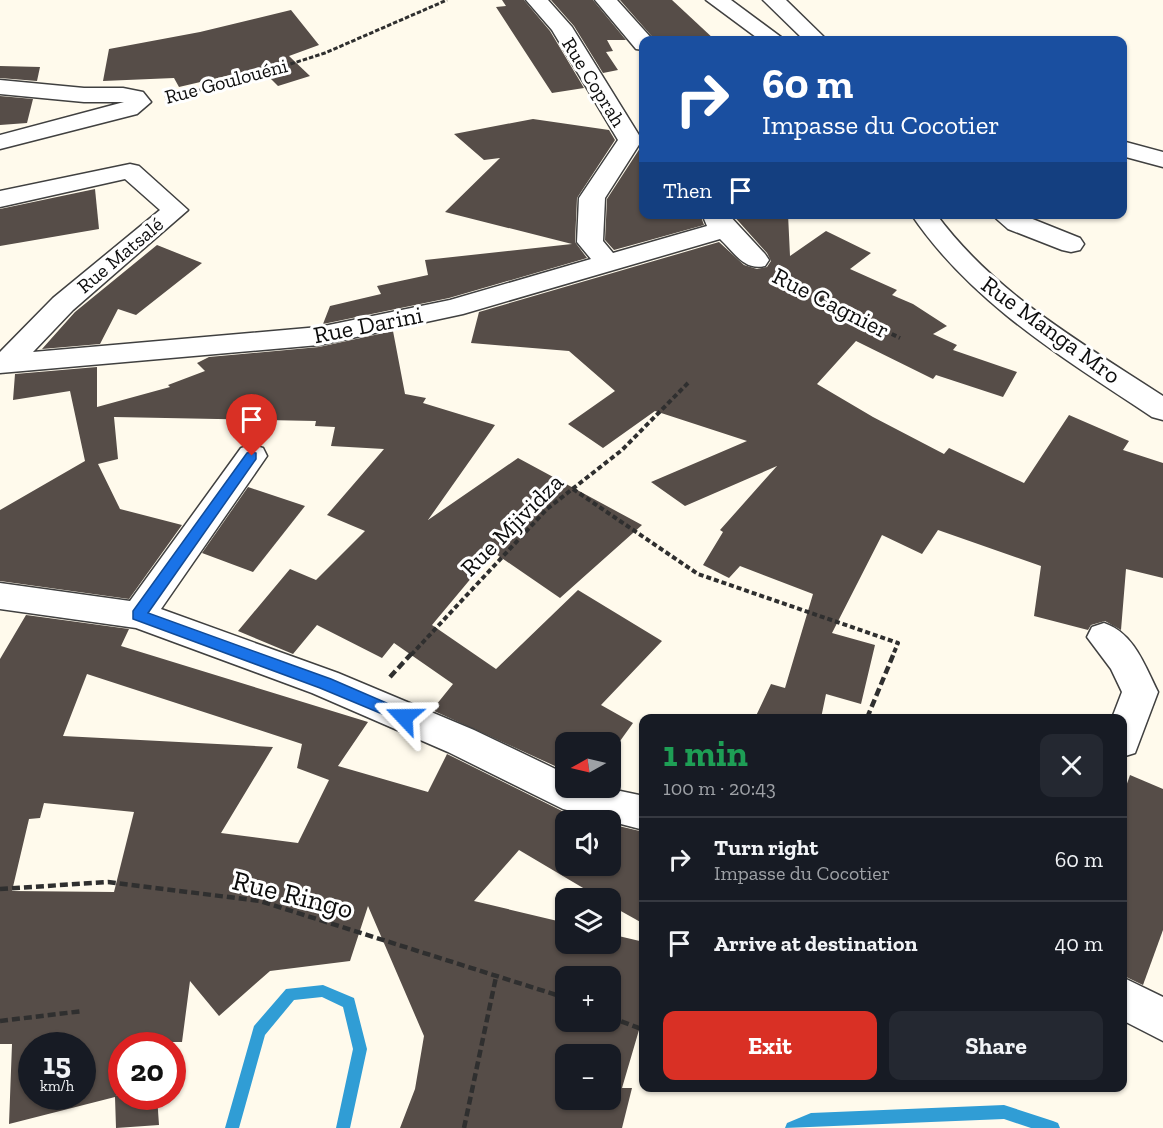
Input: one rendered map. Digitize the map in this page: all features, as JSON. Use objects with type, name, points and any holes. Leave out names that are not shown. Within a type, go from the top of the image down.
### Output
[{"type":"street","name":"Rue Coprah","points":[[537,0],[561,27],[630,140],[592,198],[590,242],[607,262]]},
{"type":"street","points":[[606,0],[639,38]]},
{"type":"street","points":[[717,0],[768,36]]},
{"type":"street","points":[[774,0],[812,36]]},
{"type":"street","points":[[0,87],[84,95],[123,95],[135,98],[139,102]]},
{"type":"street","name":"Rue Goulouéni","points":[[0,142],[82,119],[129,109],[139,102]]},
{"type":"street","points":[[1127,149],[1163,160]]},
{"type":"street","name":"Rue Matsalé","points":[[0,199],[130,171],[176,210],[63,304],[4,363]]},
{"type":"street","name":"Rue Manga Mro","points":[[926,219],[936,236],[975,274],[1033,322],[1163,410]]},
{"type":"street","points":[[1010,219],[1017,224],[1071,244]]},
{"type":"street","name":"Rue Darini","points":[[4,363],[319,336],[453,308],[607,262],[720,222]]},
{"type":"street","name":"Rue Cagnier","points":[[720,222],[756,260]]},
{"type":"street","points":[[138,615],[252,456]]},
{"type":"street","points":[[0,596],[138,615],[366,701],[461,741],[576,797],[639,812]]},
{"type":"street","points":[[1104,637],[1125,660],[1140,692],[1127,728]]},
{"type":"street","points":[[1127,1000],[1163,1020]]},
{"type":"path","name":"Rue Goulouéni","points":[[139,102],[234,82],[326,52],[447,0]]},
{"type":"path","name":"Rue Cagnier","points":[[756,260],[785,284],[900,338]]},
{"type":"path","name":"Rue Mjividza","points":[[366,701],[547,509],[622,450],[689,382]]},
{"type":"path","points":[[573,489],[698,574],[898,643],[869,714]]},
{"type":"path","name":"Rue Ringo","points":[[0,889],[108,882],[260,901],[555,995]]},
{"type":"path","points":[[464,1128],[496,977]]},
{"type":"path","points":[[0,1021],[83,1011]]},
{"type":"path","points":[[621,1021],[639,1028]]},
{"type":"building","points":[[502,0],[524,0],[550,31],[584,88],[552,93],[496,7],[506,6]]},
{"type":"building","points":[[551,0],[593,0],[626,40],[607,40],[613,51],[606,52],[618,70],[603,73],[574,26]]},
{"type":"building","points":[[620,0],[672,0],[711,36],[652,36]]},
{"type":"building","points":[[291,10],[319,45],[289,56],[310,76],[278,86],[260,68],[179,87],[174,78],[103,81],[109,49],[200,32]]},
{"type":"building","points":[[0,66],[40,67],[37,81],[0,78]]},
{"type":"building","points":[[0,96],[33,99],[27,123],[0,125]]},
{"type":"building","points":[[533,119],[609,130],[615,140],[577,198],[575,242],[587,258],[449,298],[323,324],[330,306],[381,294],[377,286],[428,275],[425,260],[572,244],[445,212],[500,158],[484,160],[454,134]]},
{"type":"building","points":[[639,150],[639,219],[702,219],[704,225],[614,250],[605,240],[607,199]]},
{"type":"building","points":[[95,189],[99,229],[0,246],[0,209]]},
{"type":"building","points":[[736,219],[788,219],[790,256],[826,231],[871,253],[850,269],[897,290],[892,295],[913,304],[947,326],[933,334],[957,345],[953,350],[1017,372],[1003,397],[936,375],[933,379],[856,341],[817,384],[873,417],[944,454],[949,448],[1024,483],[1069,415],[1129,441],[1123,450],[1163,463],[1163,578],[1126,569],[1121,630],[1105,621],[1091,625],[1088,630],[1034,616],[1041,566],[938,530],[922,554],[882,535],[832,633],[875,645],[861,704],[826,694],[822,714],[757,714],[771,684],[785,688],[813,594],[740,566],[729,578],[703,565],[723,532],[720,530],[777,466],[685,506],[651,482],[747,441],[655,411],[603,448],[568,424],[615,391],[569,351],[471,343],[479,312],[719,242],[744,265],[757,269],[767,267],[771,261],[767,253]]},
{"type":"building","points":[[157,245],[202,263],[136,315],[118,309],[100,344],[42,349],[75,312]]},
{"type":"building","points":[[393,331],[405,394],[426,398],[423,403],[495,425],[428,520],[518,458],[642,525],[560,598],[493,552],[432,625],[496,669],[578,590],[662,641],[601,705],[633,723],[621,740],[621,732],[555,732],[555,766],[432,710],[453,684],[394,643],[382,658],[317,625],[293,654],[238,631],[290,569],[316,580],[365,531],[327,515],[384,449],[331,446],[335,427],[315,426],[316,421],[114,417],[118,459],[98,464],[120,509],[182,525],[129,599],[0,581],[0,510],[85,461],[70,391],[13,400],[15,374],[97,367],[97,407],[170,387],[168,385],[205,371],[197,363],[209,357],[319,347]]},
{"type":"building","points":[[248,487],[305,506],[253,572],[202,553]]},
{"type":"building","points":[[26,615],[129,629],[121,646],[368,722],[338,766],[428,792],[447,754],[560,810],[555,810],[555,871],[519,850],[474,901],[555,920],[555,954],[621,954],[621,937],[639,941],[639,1030],[622,1088],[632,1088],[622,1128],[400,1128],[415,1089],[424,1036],[368,906],[350,961],[270,971],[219,1016],[190,981],[183,1032],[108,1032],[108,1099],[96,1102],[96,1032],[18,1032],[18,1110],[64,1110],[9,1124],[12,1044],[0,1044],[0,659]],"holes":[[[87,674],[302,744],[297,768],[329,780],[298,843],[221,833],[273,747],[63,736]],[[44,803],[134,812],[114,892],[12,891],[29,819],[40,818]]]},
{"type":"building","points":[[1130,775],[1163,789],[1163,930],[1143,985],[1127,977],[1127,784]]},
{"type":"building","points":[[621,827],[639,831],[639,921],[621,911],[621,888],[583,888],[563,876],[621,876]]},
{"type":"building","points":[[115,1110],[158,1110],[159,1125],[116,1128]]},
{"type":"waterway","points":[[232,1128],[259,1031],[291,994],[323,991],[349,1003],[360,1049],[343,1128]]},
{"type":"waterway","points":[[792,1128],[811,1120],[1004,1112],[1053,1128]]},
{"type":"route","points":[[252,456],[138,615],[325,683],[404,717]]}]
